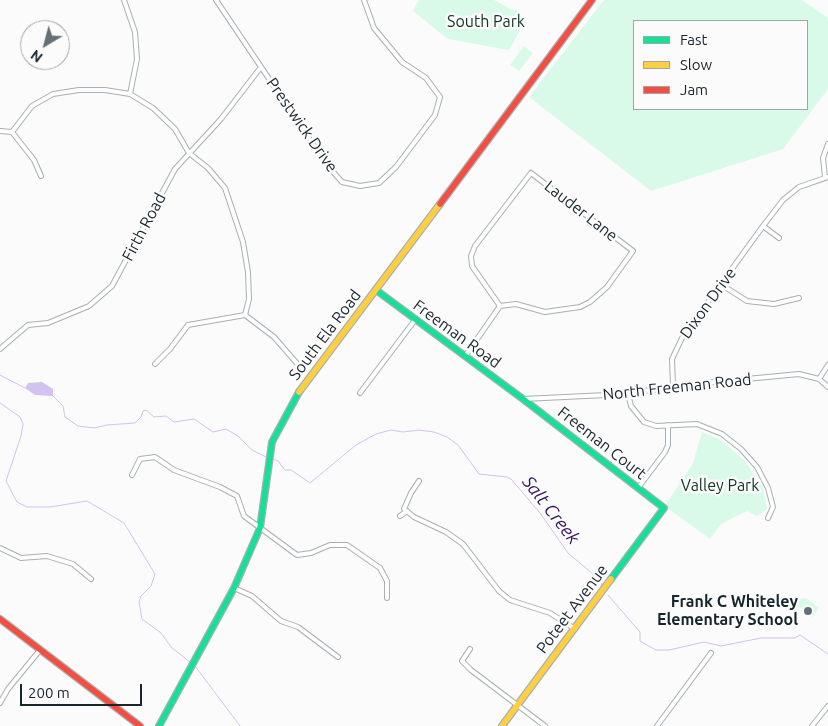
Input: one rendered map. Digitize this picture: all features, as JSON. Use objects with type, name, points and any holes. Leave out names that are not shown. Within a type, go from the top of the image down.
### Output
[{"type":"main road","name":"South Ela Road","points":[[159,726],[234,588],[260,528],[272,442],[292,402],[592,0]]},
{"type":"main road","name":"Freeman Road","points":[[376,290],[523,399]]},
{"type":"main road","name":"Freeman Court","points":[[523,399],[664,508]]},
{"type":"main road","name":"Poteet Avenue","points":[[502,726],[664,508]]},
{"type":"main road","points":[[0,619],[140,726]]},
{"type":"street","points":[[124,0],[136,32],[137,59],[130,94]]},
{"type":"street","points":[[216,0],[261,67]]},
{"type":"street","name":"Prestwick Drive","points":[[261,67],[327,165],[342,182],[360,186],[384,180],[435,115],[440,96],[426,78],[402,62],[374,28],[364,0]]},
{"type":"street","name":"Firth Road","points":[[0,349],[28,325],[48,323],[89,306],[112,286],[175,168],[222,119],[261,67]]},
{"type":"street","points":[[12,132],[32,106],[54,94],[79,90],[105,90],[130,94],[154,108],[175,129],[189,153],[208,168],[225,188],[243,242],[248,272],[249,300],[244,315]]},
{"type":"street","points":[[0,131],[12,132],[34,160],[41,176]]},
{"type":"street","points":[[827,177],[823,158],[828,144]]},
{"type":"street","name":"Lauder Lane","points":[[531,173],[633,251],[607,287],[590,302],[580,307],[545,312],[516,304],[500,306],[472,266],[471,256],[475,246],[531,173]]},
{"type":"street","name":"Dixon Drive","points":[[673,386],[672,359],[682,338],[763,226],[783,200],[799,186],[827,177]]},
{"type":"street","points":[[763,226],[779,238]]},
{"type":"street","points":[[722,285],[747,301],[774,304],[799,298]]},
{"type":"street","points":[[466,355],[500,306]]},
{"type":"street","points":[[155,364],[170,349],[188,325],[244,315],[274,337],[301,368]]},
{"type":"street","points":[[360,393],[415,320]]},
{"type":"street","points":[[828,365],[819,379],[828,387]]},
{"type":"street","name":"North Freeman Road","points":[[523,399],[628,394],[673,386],[800,374],[819,379]]},
{"type":"street","points":[[628,394],[631,406],[640,419],[648,424],[697,424],[722,434],[741,449],[757,467],[768,488],[773,507],[768,518]]},
{"type":"street","points":[[638,488],[665,452],[668,445],[668,425]]},
{"type":"street","points":[[132,475],[140,459],[155,457],[174,470],[220,487],[237,496],[244,516],[297,555],[311,553],[330,545],[347,545],[380,568],[387,581],[386,598]]},
{"type":"street","points":[[419,482],[411,493],[404,509],[446,532],[463,544],[499,591],[510,600],[550,613],[575,630]]},
{"type":"street","points":[[400,516],[407,511]]},
{"type":"street","points":[[0,548],[21,558],[47,556],[73,564],[91,579]]},
{"type":"street","points":[[234,588],[252,596],[282,621],[298,627],[338,657]]},
{"type":"street","points":[[470,649],[462,661],[471,670],[545,726]]},
{"type":"street","points":[[0,703],[8,689],[40,650]]},
{"type":"street","points":[[657,726],[711,653]]},
{"type":"street","points":[[812,726],[828,706]]},
{"type":"green space","name":"South Park","points":[[419,0],[494,0],[511,9],[520,11],[523,25],[509,50],[448,39],[413,11]]},
{"type":"green space","points":[[604,0],[802,0],[828,18],[828,89],[783,149],[651,191],[529,97]]},
{"type":"green space","points":[[524,46],[533,53],[519,71],[510,65]]},
{"type":"green space","name":"Valley Park","points":[[702,432],[719,439],[744,460],[763,488],[767,509],[757,516],[747,511],[721,524],[710,539],[665,506],[693,463]]},
{"type":"green space","points":[[806,598],[819,608],[812,617],[795,604],[800,599]]},
{"type":"shaded area","points":[[42,382],[53,389],[53,396],[35,395],[25,388],[28,383]]},
{"type":"waterway","name":"Salt Creek","points":[[0,375],[25,388]]},
{"type":"waterway","name":"Salt Creek","points":[[53,396],[63,406],[65,417],[78,426],[95,428],[135,423],[141,417],[143,411],[146,410],[154,417],[166,416],[174,422],[194,419],[213,432],[226,429],[238,436],[252,450],[266,457]]},
{"type":"waterway","points":[[0,403],[20,417],[23,424],[21,436],[6,481],[17,502],[27,507],[50,507],[87,501],[124,523],[155,574],[151,586],[141,596],[139,602],[142,619],[161,633],[172,648],[190,662]]},
{"type":"waterway","name":"Salt Creek","points":[[273,459],[278,461],[285,470],[291,470],[310,483],[356,445],[376,434],[391,430],[403,432],[419,430],[434,432],[447,437],[458,445],[479,474],[511,479],[540,513],[568,553],[600,580],[602,586]]},
{"type":"waterway","name":"Salt Creek","points":[[608,595],[640,632],[640,641],[656,650],[669,650],[704,642],[721,646],[761,638],[795,638],[800,635],[828,654]]},
{"type":"waterway","points":[[195,666],[240,726]]},
{"type":"traffic: fast","points":[[376,290],[523,399],[664,508],[611,579]]},
{"type":"traffic: fast","points":[[159,726],[234,588],[260,528],[272,442],[299,392]]},
{"type":"traffic: slow","points":[[299,392],[440,204]]},
{"type":"traffic: slow","points":[[502,726],[611,579]]},
{"type":"traffic: jam","points":[[440,204],[592,0]]},
{"type":"traffic: jam","points":[[0,619],[140,726]]},
{"type":"place","name":"Frank C Whiteley Elementary School","points":[[808,611]]}]
